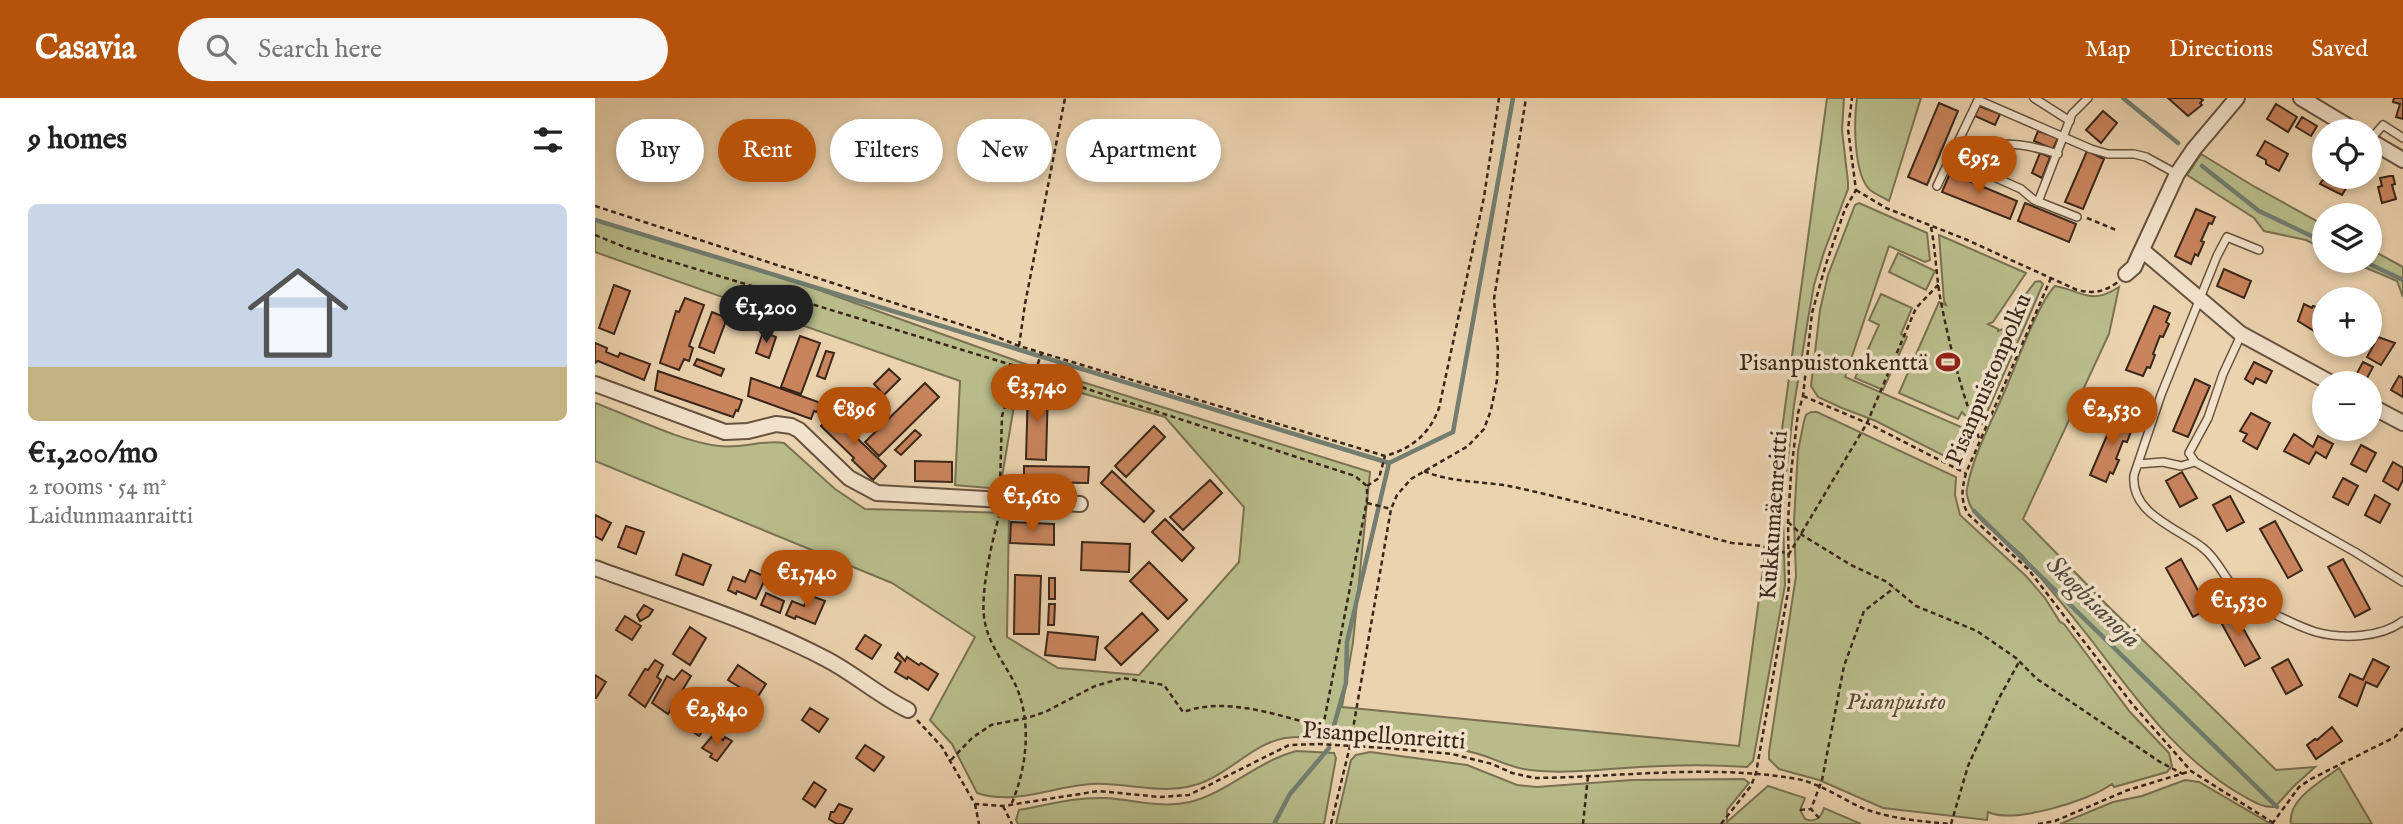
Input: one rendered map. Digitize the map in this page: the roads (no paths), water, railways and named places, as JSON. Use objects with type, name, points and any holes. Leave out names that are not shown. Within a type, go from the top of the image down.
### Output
[{"type":"street","points":[[2126,274],[2134,267],[2177,174],[2194,149],[2237,98]]},
{"type":"street","points":[[2301,98],[2336,119]]},
{"type":"street","points":[[2382,147],[2403,160]]},
{"type":"street","points":[[2142,250],[2241,334],[2312,373]]},
{"type":"street","points":[[595,384],[725,432],[748,431],[776,424],[791,426],[799,430],[849,478],[877,493],[1080,504]]},
{"type":"street","points":[[2382,412],[2403,424]]},
{"type":"street","points":[[595,568],[755,628],[816,654],[908,710]]},
{"type":"lane","points":[[2033,98],[2070,121]]},
{"type":"lane","points":[[2038,202],[2073,114],[2088,98]]},
{"type":"lane","points":[[1937,186],[1978,99],[2108,154],[2134,154],[2145,157],[2177,174]]},
{"type":"lane","points":[[2382,125],[2403,138]]},
{"type":"lane","points":[[1952,158],[1978,147],[2001,143],[2035,147],[2057,154]]},
{"type":"lane","points":[[1952,158],[2021,189],[2038,202],[2077,217]]},
{"type":"lane","points":[[2259,250],[2227,237],[2161,395],[2133,485],[2150,513],[2167,527],[2205,549],[2245,598],[2314,632],[2333,635],[2379,632],[2393,628],[2403,621]]},
{"type":"lane","points":[[2241,334],[2223,374],[2208,418],[2189,453],[2195,462],[2403,582]]},
{"type":"lane","points":[[2138,464],[2163,462],[2181,466],[2195,462]]},
{"type":"waterway","points":[[595,220],[1389,463],[1453,432],[1513,98]]},
{"type":"waterway","points":[[2123,98],[2178,143]]},
{"type":"waterway","points":[[2202,166],[2259,211],[2312,236]]},
{"type":"waterway","points":[[2382,270],[2403,280]]},
{"type":"waterway","points":[[1331,736],[1346,683],[1347,642],[1389,463]]},
{"type":"waterway","name":"Skogbisanoja","points":[[1974,511],[2277,807]]},
{"type":"waterway","points":[[1274,824],[1290,794],[1329,748]]},
{"type":"place","name":"Pisanpuistonkenttä","points":[[1948,362]]},
{"type":"park label","name":"Pisanpuisto","points":[[1896,701]]}]
